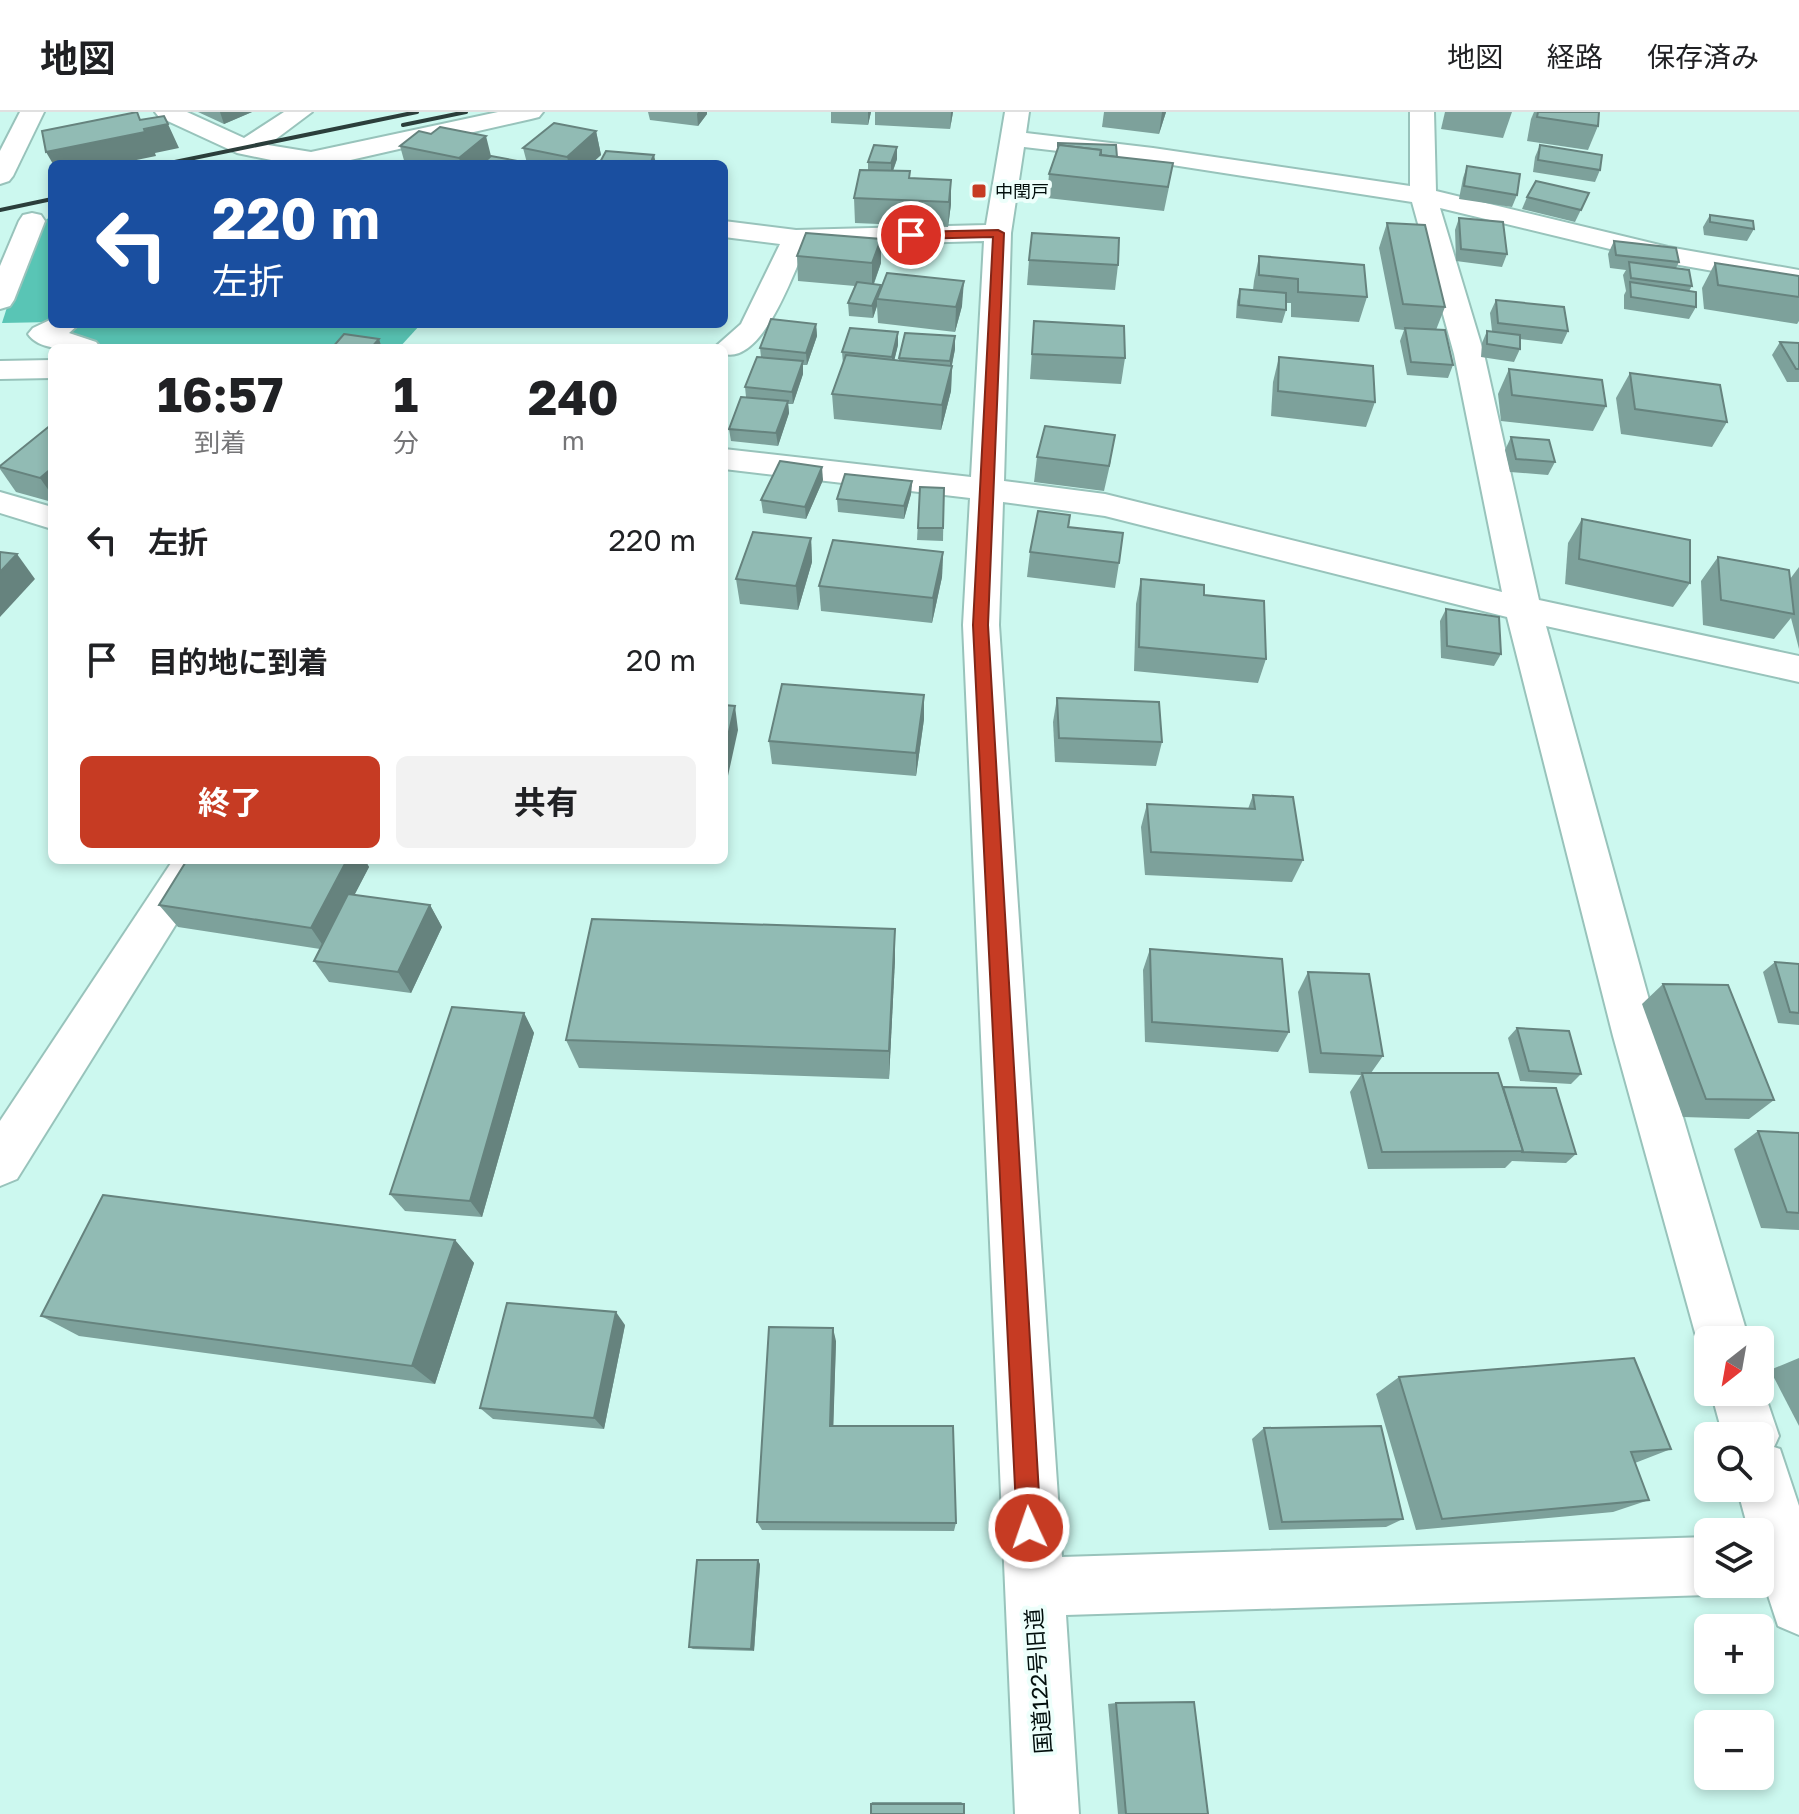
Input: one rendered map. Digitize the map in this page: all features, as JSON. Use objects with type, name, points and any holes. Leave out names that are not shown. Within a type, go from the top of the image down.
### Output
[{"type":"main road","points":[[0,176],[32,112]]},
{"type":"main road","points":[[167,112],[246,148],[298,160]]},
{"type":"main road","points":[[246,148],[300,112]]},
{"type":"main road","points":[[324,160],[531,112]]},
{"type":"main road","points":[[1422,112],[1423,196],[1469,354],[1523,609],[1636,1036],[1719,1326]]},
{"type":"main road","points":[[1016,125],[1153,155],[1423,196],[1668,255],[1799,278]]},
{"type":"main road","name":"国道122号旧道","points":[[1016,125],[998,233],[981,625],[1047,1814]]},
{"type":"main road","points":[[0,227],[42,218]]},
{"type":"main road","points":[[0,300],[42,218]]},
{"type":"main road","points":[[728,230],[796,238],[998,233]]},
{"type":"main road","points":[[730,347],[753,328],[796,238]]},
{"type":"main road","points":[[56,328],[43,334],[74,344]]},
{"type":"main road","points":[[0,370],[48,369]]},
{"type":"main road","points":[[728,459],[987,488],[1105,505],[1523,609],[1799,669]]},
{"type":"main road","points":[[0,502],[48,517]]},
{"type":"main road","points":[[0,1163],[192,864]]},
{"type":"main road","points":[[1768,1502],[1786,1574]]},
{"type":"main road","points":[[1032,1587],[1694,1566]]},
{"type":"green space","points":[[48,218],[48,322],[2,323],[31,232]]},
{"type":"green space","points":[[60,328],[417,328],[403,344],[90,344],[77,340]]},
{"type":"building","points":[[137,112],[140,120],[164,116],[168,124],[144,129],[145,132],[46,152],[42,131]]},
{"type":"building","points":[[1538,112],[1599,112],[1598,126],[1537,117]]},
{"type":"building","points":[[554,123],[596,131],[567,157],[523,148]]},
{"type":"building","points":[[440,127],[486,136],[459,158],[400,146],[419,131],[431,134]]},
{"type":"building","points":[[1058,143],[1116,145],[1117,157],[1101,155],[1101,150],[1058,147]]},
{"type":"building","points":[[874,145],[897,147],[891,163],[868,162]]},
{"type":"building","points":[[1059,145],[1101,150],[1100,155],[1173,163],[1168,187],[1049,174]]},
{"type":"building","points":[[1540,145],[1602,155],[1600,170],[1538,160]]},
{"type":"building","points":[[606,151],[654,155],[652,160],[601,160]]},
{"type":"building","points":[[491,156],[512,160],[486,160]]},
{"type":"building","points":[[1467,166],[1520,174],[1517,195],[1464,186]]},
{"type":"building","points":[[860,170],[910,171],[909,178],[951,180],[949,202],[854,198]]},
{"type":"building","points":[[1536,181],[1589,193],[1581,210],[1527,197]]},
{"type":"building","points":[[1710,215],[1753,221],[1754,229],[1710,222]]},
{"type":"building","points":[[1459,218],[1503,222],[1507,254],[1461,249]]},
{"type":"building","points":[[1387,223],[1425,225],[1445,307],[1403,304]]},
{"type":"building","points":[[806,233],[881,239],[872,263],[797,256]]},
{"type":"building","points":[[1032,233],[1119,238],[1118,265],[1029,260]]},
{"type":"building","points":[[1614,241],[1676,248],[1679,262],[1616,255]]},
{"type":"building","points":[[1259,256],[1364,265],[1367,297],[1298,292],[1298,279],[1259,275]]},
{"type":"building","points":[[1629,262],[1689,270],[1692,286],[1631,278]]},
{"type":"building","points":[[1715,263],[1799,276],[1799,297],[1718,285]]},
{"type":"building","points":[[887,273],[964,281],[956,307],[877,299]]},
{"type":"building","points":[[857,282],[881,285],[872,306],[848,303]]},
{"type":"building","points":[[1630,282],[1696,292],[1696,307],[1631,297]]},
{"type":"building","points":[[1240,289],[1286,293],[1286,310],[1239,305]]},
{"type":"building","points":[[1496,300],[1564,307],[1568,331],[1498,323]]},
{"type":"building","points":[[771,319],[816,324],[806,353],[760,348]]},
{"type":"building","points":[[1034,321],[1124,326],[1125,358],[1032,354]]},
{"type":"building","points":[[850,328],[898,332],[892,357],[842,352]]},
{"type":"building","points":[[1405,328],[1445,330],[1453,365],[1411,362]]},
{"type":"building","points":[[1487,331],[1520,335],[1520,349],[1487,344]]},
{"type":"building","points":[[905,333],[955,336],[950,361],[899,358]]},
{"type":"building","points":[[344,334],[379,339],[375,344],[335,344]]},
{"type":"building","points":[[1780,342],[1799,343],[1799,369],[1796,369]]},
{"type":"building","points":[[846,355],[952,366],[942,405],[832,394]]},
{"type":"building","points":[[757,357],[803,361],[792,392],[745,387]]},
{"type":"building","points":[[1279,357],[1373,366],[1375,402],[1278,391]]},
{"type":"building","points":[[1509,369],[1602,380],[1606,406],[1512,395]]},
{"type":"building","points":[[1630,373],[1720,385],[1727,422],[1635,409]]},
{"type":"building","points":[[741,397],[788,401],[776,433],[729,429]]},
{"type":"building","points":[[1045,426],[1115,435],[1109,466],[1037,457]]},
{"type":"building","points":[[48,427],[48,471],[40,478],[0,466]]},
{"type":"building","points":[[1511,437],[1549,440],[1555,462],[1516,459]]},
{"type":"building","points":[[780,461],[822,467],[805,507],[761,500]]},
{"type":"building","points":[[845,474],[912,481],[904,506],[837,499]]},
{"type":"building","points":[[920,487],[944,488],[943,528],[918,528]]},
{"type":"building","points":[[1038,511],[1070,515],[1068,527],[1123,533],[1119,563],[1030,552]]},
{"type":"building","points":[[1582,519],[1690,540],[1690,583],[1579,559]]},
{"type":"building","points":[[753,532],[811,538],[796,586],[736,579]]},
{"type":"building","points":[[833,540],[943,552],[933,598],[819,586]]},
{"type":"building","points":[[0,552],[17,554],[0,572]]},
{"type":"building","points":[[1718,557],[1789,570],[1794,614],[1721,600]]},
{"type":"building","points":[[1141,579],[1204,585],[1204,595],[1264,601],[1266,659],[1139,647]]},
{"type":"building","points":[[1446,609],[1499,617],[1501,654],[1447,646]]},
{"type":"building","points":[[782,684],[924,695],[916,753],[769,741]]},
{"type":"building","points":[[1057,698],[1159,702],[1162,742],[1059,738]]},
{"type":"building","points":[[728,705],[735,706],[728,736]]},
{"type":"building","points":[[1253,795],[1293,797],[1303,860],[1151,852],[1147,804],[1255,809]]},
{"type":"building","points":[[185,864],[345,864],[311,928],[159,905]]},
{"type":"building","points":[[348,894],[430,905],[398,972],[314,961]]},
{"type":"building","points":[[592,919],[895,929],[889,1051],[566,1040]]},
{"type":"building","points":[[1150,949],[1282,959],[1289,1032],[1152,1022]]},
{"type":"building","points":[[1775,962],[1799,964],[1799,1013],[1790,1012]]},
{"type":"building","points":[[1308,972],[1369,974],[1383,1056],[1321,1053]]},
{"type":"building","points":[[1663,984],[1728,985],[1774,1100],[1706,1099]]},
{"type":"building","points":[[452,1007],[524,1013],[470,1201],[390,1194]]},
{"type":"building","points":[[1517,1028],[1569,1031],[1581,1074],[1529,1071]]},
{"type":"building","points":[[1362,1073],[1498,1073],[1523,1151],[1382,1152]]},
{"type":"building","points":[[1503,1087],[1556,1088],[1576,1154],[1521,1152]]},
{"type":"building","points":[[1758,1131],[1799,1133],[1799,1213],[1787,1212]]},
{"type":"building","points":[[103,1195],[455,1240],[412,1366],[41,1316]]},
{"type":"building","points":[[507,1303],[616,1312],[594,1418],[480,1408]]},
{"type":"building","points":[[769,1327],[833,1328],[830,1426],[953,1426],[956,1523],[757,1522]]},
{"type":"building","points":[[1634,1358],[1671,1449],[1631,1452],[1649,1500],[1442,1519],[1399,1377]]},
{"type":"building","points":[[1381,1426],[1403,1519],[1282,1522],[1264,1428]]},
{"type":"building","points":[[697,1560],[758,1560],[751,1649],[689,1647]]},
{"type":"building","points":[[1194,1702],[1208,1814],[1126,1814],[1116,1703]]},
{"type":"building","points":[[871,1804],[964,1804],[964,1814],[871,1814]]},
{"type":"railway","points":[[184,160],[417,112]]},
{"type":"railway","points":[[403,125],[466,112]]},
{"type":"railway","points":[[0,210],[48,200]]},
{"type":"place","name":"中閏戸","points":[[979,191]]},
{"type":"route","points":[[911,235],[998,233],[981,625],[1029,1528]]}]
